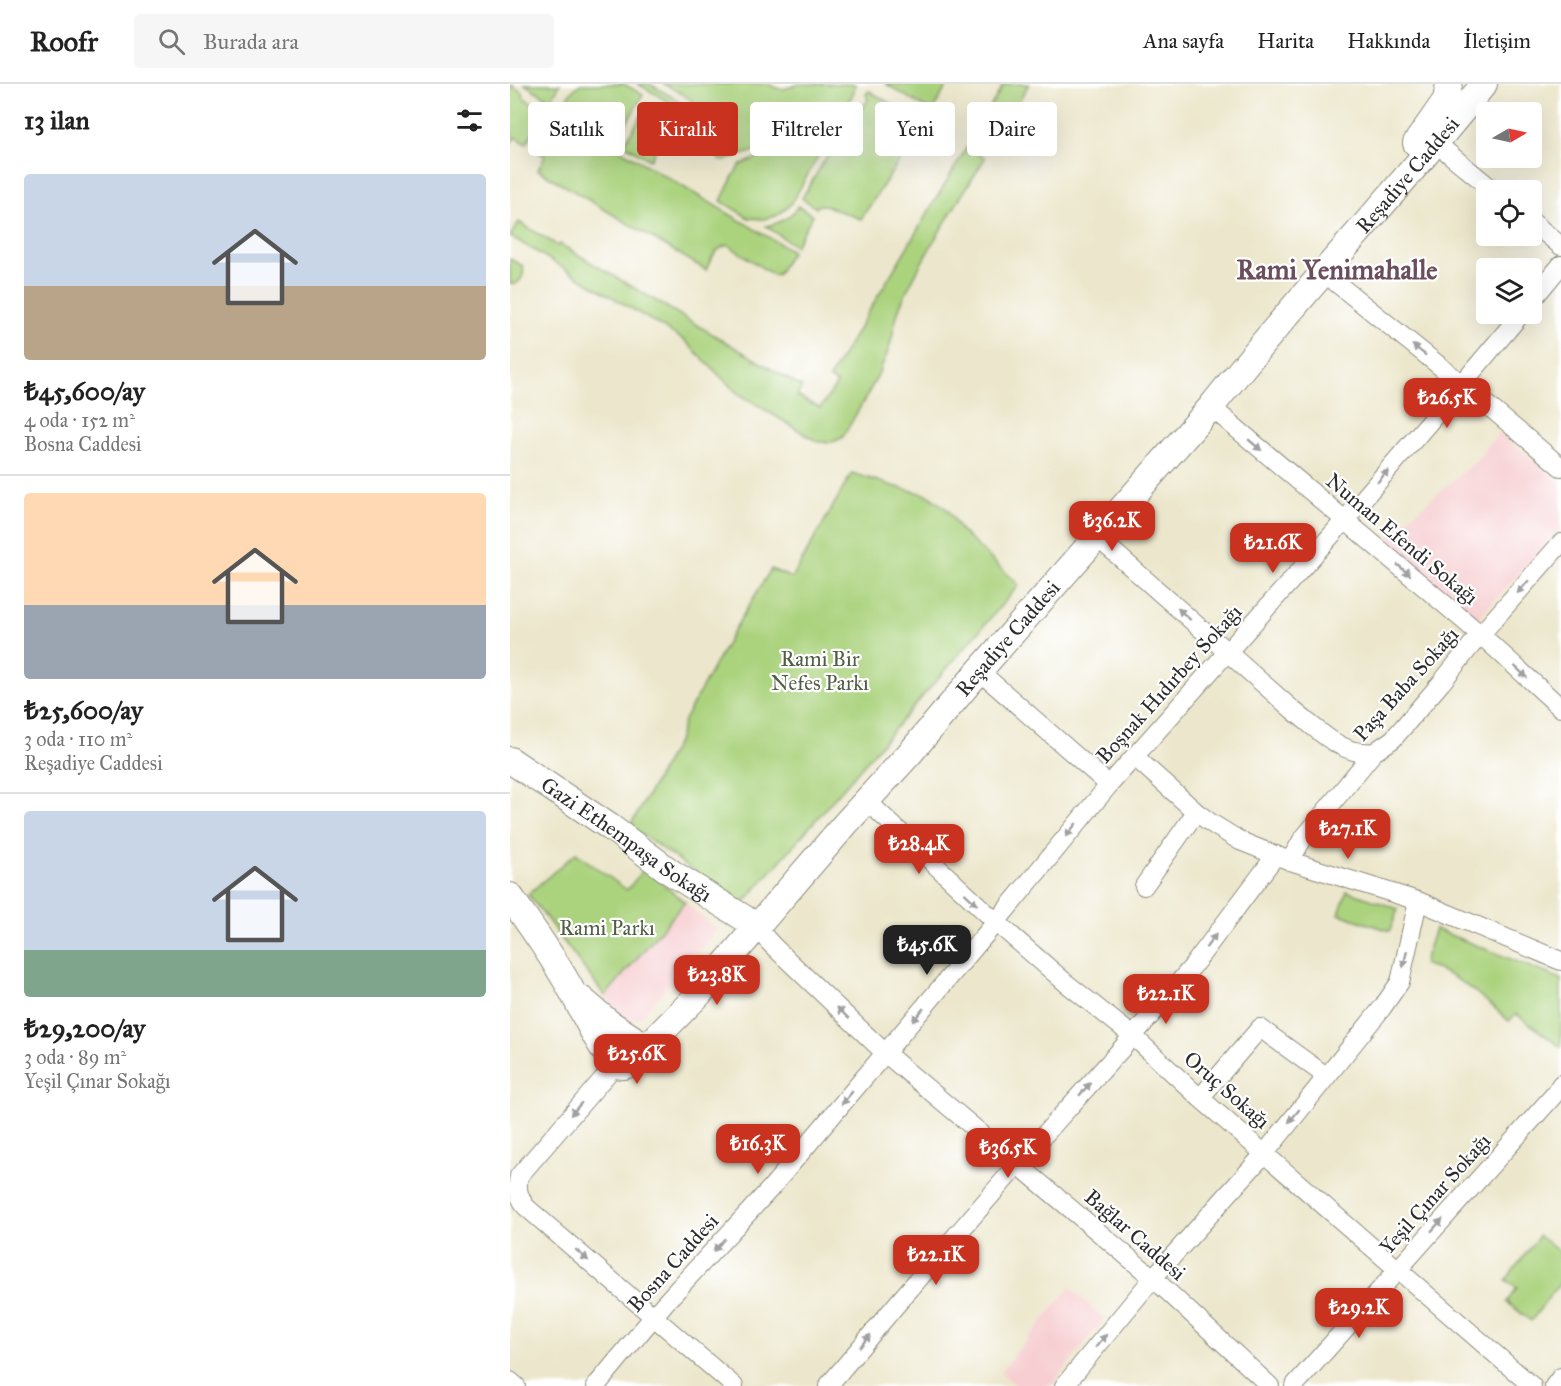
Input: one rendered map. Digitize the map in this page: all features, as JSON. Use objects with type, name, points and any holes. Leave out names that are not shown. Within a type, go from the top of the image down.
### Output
[{"type":"main road","name":"Reşadiye Caddesi","points":[[615,1065],[619,1067],[630,1064],[638,1057],[637,1044],[653,1019],[750,922],[769,888],[862,796],[911,752],[979,671],[1211,407],[1415,143],[1446,100],[1449,84]]},
{"type":"main road","name":"Reşadiye Caddesi","points":[[862,796],[1269,320],[1436,143],[1479,86]]},
{"type":"main road","name":"Gazi Ethempaşa Sokağı","points":[[510,760],[601,820],[672,873],[750,922]]},
{"type":"main road","points":[[510,896],[548,952],[597,1039],[615,1065]]},
{"type":"main road","points":[[572,991],[637,1044]]},
{"type":"street","points":[[1436,143],[1481,180]]},
{"type":"street","points":[[1542,230],[1561,246]]},
{"type":"street","points":[[1542,288],[1561,265]]},
{"type":"street","points":[[1319,269],[1561,467]]},
{"type":"street","name":"Boşnak Hıdırbey Sokağı","points":[[1108,785],[1345,520],[1513,324]]},
{"type":"street","name":"Numan Efendi Sokağı","points":[[1211,407],[1481,635],[1561,708]]},
{"type":"street","points":[[1096,537],[1294,711],[1325,735],[1353,751],[1373,753]]},
{"type":"street","name":"Paşa Baba Sokağı","points":[[828,1386],[909,1289],[1133,1036],[1283,858],[1302,840],[1373,753],[1393,739],[1561,543]]},
{"type":"street","points":[[979,671],[1108,785]]},
{"type":"street","points":[[1135,757],[1196,812],[1240,841],[1283,858],[1418,902],[1561,962]]},
{"type":"street","name":"Bosna Caddesi","points":[[596,1386],[653,1317],[770,1189],[996,922],[1108,785]]},
{"type":"street","name":"Oruç Sokağı","points":[[862,796],[996,922],[1066,983],[1133,1036],[1200,1098],[1532,1386]]},
{"type":"street","points":[[1143,886],[1196,812]]},
{"type":"street","points":[[1064,1386],[1153,1278],[1265,1153],[1382,1008],[1400,982],[1418,902]]},
{"type":"street","name":"Bağlar Caddesi","points":[[750,922],[885,1053],[1153,1278],[1270,1386]]},
{"type":"street","points":[[1200,1098],[1260,1028],[1326,1076]]},
{"type":"street","points":[[615,1065],[519,1176],[517,1188],[520,1199],[526,1207],[734,1386]]},
{"type":"street","name":"Yeşil Çınar Sokağı","points":[[1294,1386],[1547,1103],[1561,1084]]},
{"type":"street","points":[[1554,1386],[1561,1377]]},
{"type":"street","points":[[510,1381],[516,1386]]},
{"type":"shaded area","points":[[1499,432],[1561,484],[1561,528],[1476,620],[1382,544],[1398,527],[1476,461]]},
{"type":"shaded area","points":[[685,902],[717,930],[643,1014],[636,1020],[625,1021],[619,1017],[605,996]]},
{"type":"shaded area","points":[[1070,1287],[1104,1319],[1051,1386],[1017,1386],[1000,1373]]},
{"type":"green space","points":[[524,84],[560,84],[551,100]]},
{"type":"green space","points":[[580,84],[624,84],[643,95],[625,125],[625,102],[565,102],[570,93]]},
{"type":"green space","points":[[638,84],[650,84],[679,102],[670,102]]},
{"type":"green space","points":[[664,84],[768,84],[784,89],[799,84],[855,84],[855,89],[848,102],[750,102],[750,152],[724,161],[719,160],[717,156],[738,156],[738,102],[693,102]]},
{"type":"green space","points":[[886,84],[948,84],[938,102],[916,102]]},
{"type":"green space","points":[[1004,84],[1029,84],[1019,102],[993,102]]},
{"type":"green space","points":[[510,85],[523,92],[524,98],[530,102],[528,102],[528,141],[526,144],[515,137],[510,144]]},
{"type":"green space","points":[[869,91],[888,102],[875,102],[875,156],[902,156],[861,219],[824,205],[816,208],[802,198],[827,156],[863,156],[863,108],[868,100],[866,94]]},
{"type":"green space","points":[[637,123],[637,152],[625,142]]},
{"type":"green space","points":[[967,147],[967,156],[985,158],[940,230],[909,287],[898,311],[887,355],[870,391],[843,437],[830,442],[816,441],[736,392],[684,340],[510,236],[519,222],[558,246],[560,244],[802,387],[797,396],[820,408],[837,384],[829,378]]},
{"type":"green space","points":[[625,153],[792,251],[777,275],[773,275],[728,245],[717,251],[706,270],[538,170],[545,156],[625,156]]},
{"type":"green space","points":[[762,156],[818,156],[791,204],[776,216],[763,219],[749,218],[721,201],[740,165]]},
{"type":"green space","points":[[798,206],[813,215],[795,246],[766,226],[792,214]]},
{"type":"green space","points":[[510,259],[523,266],[524,271],[516,284],[510,284]]},
{"type":"green space","name":"Rami Bir Nefes Parkı","points":[[852,473],[928,495],[948,510],[961,531],[1019,585],[742,905],[630,826],[679,739],[684,720],[771,569],[792,578]]},
{"type":"green space","name":"Rami Parkı","points":[[576,853],[627,890],[644,869],[685,902],[605,996],[528,894]]},
{"type":"green space","points":[[1347,891],[1398,909],[1390,931],[1339,914]]},
{"type":"green space","points":[[1435,929],[1561,979],[1561,1047],[1516,1014],[1509,1021],[1459,981],[1423,964]]},
{"type":"green space","points":[[1539,1236],[1561,1253],[1561,1282],[1531,1321],[1507,1302],[1517,1288],[1506,1280]]},
{"type":"district","name":"Rami Yenimahalle","points":[[1337,269]]}]
